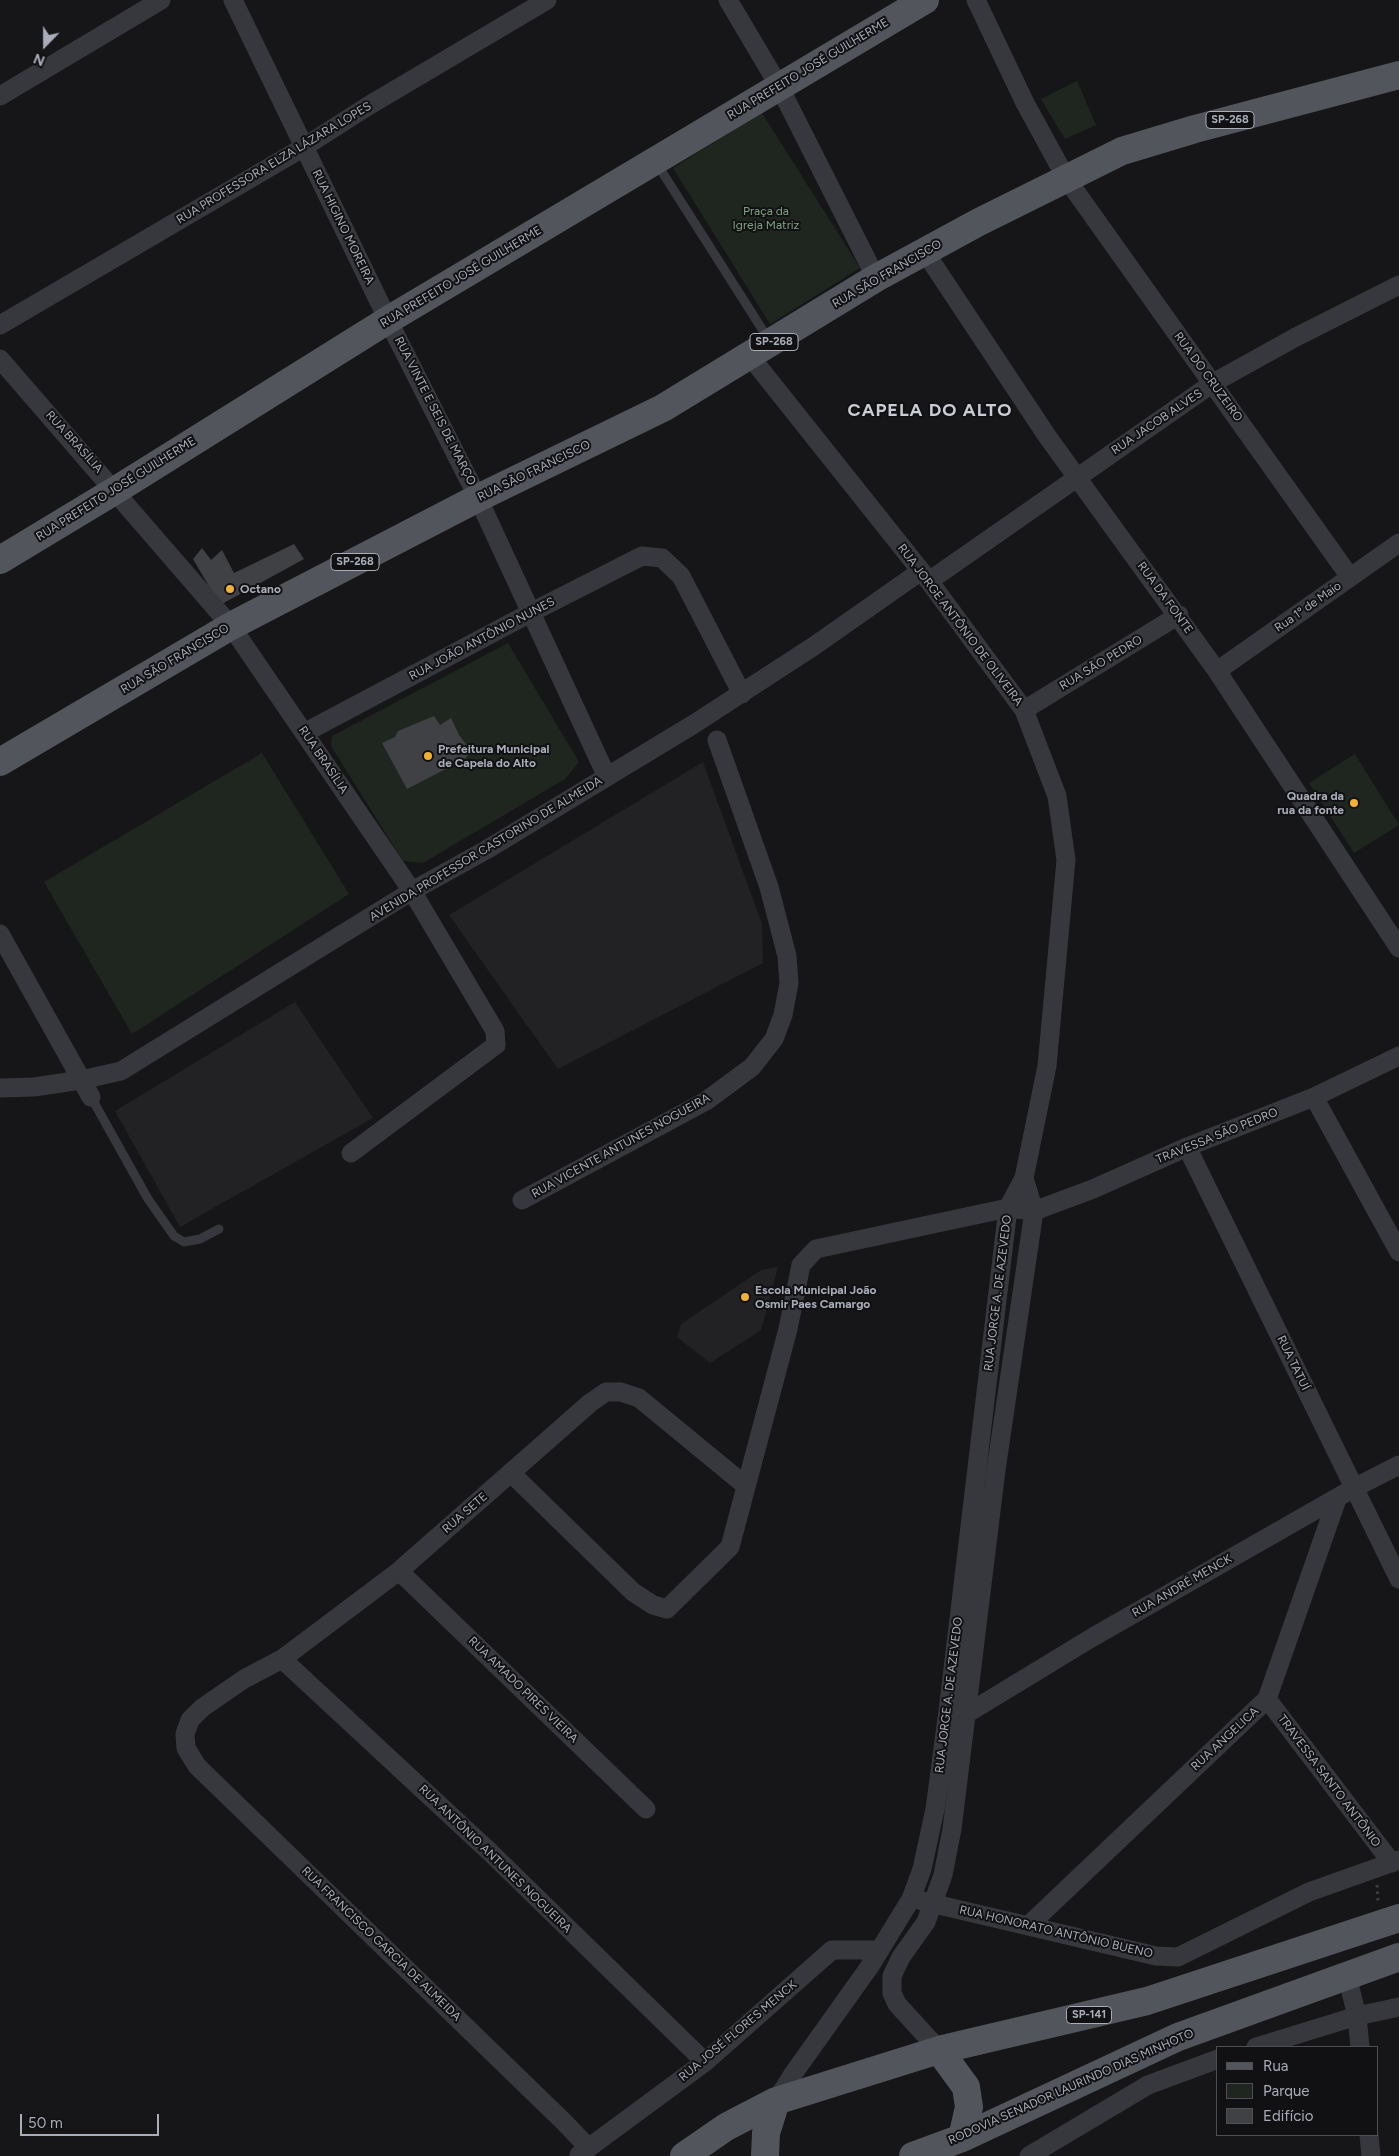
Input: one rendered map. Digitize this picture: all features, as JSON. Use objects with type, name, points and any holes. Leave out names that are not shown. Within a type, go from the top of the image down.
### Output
[{"type":"main road","name":"RUA PREFEITO JOSÉ GUILHERME","points":[[0,560],[388,320],[925,0]]},
{"type":"main road","name":"SP-268","points":[[1066,178],[1122,151],[1195,129],[1399,75]]},
{"type":"main road","name":"RUA SÃO FRANCISCO","points":[[0,762],[231,626],[478,498],[663,408],[876,278],[1066,178]]},
{"type":"main road","name":"SP-141","points":[[684,2156],[726,2127],[776,2101],[939,2050],[1147,2001],[1389,1922]]},
{"type":"main road","name":"RODOVIA SENADOR LAURINDO DIAS MINHOTO","points":[[913,2156],[962,2138],[1178,2037],[1399,1957]]},
{"type":"main road","points":[[939,2050],[966,2087],[969,2106],[962,2138]]},
{"type":"main road","points":[[766,2156],[766,2133],[776,2101]]},
{"type":"street","points":[[0,96],[161,0]]},
{"type":"street","name":"RUA HIGINO MOREIRA","points":[[233,0],[388,320]]},
{"type":"street","name":"RUA PROFESSORA ELZA LÁZARA LOPES","points":[[0,325],[304,148],[368,106],[547,0]]},
{"type":"street","points":[[728,0],[779,86],[876,278]]},
{"type":"street","name":"RUA DO CRUZEIRO","points":[[976,0],[1025,103],[1066,178],[1350,577]]},
{"type":"street","points":[[992,0],[994,38]]},
{"type":"street","name":"RUA DA FONTE","points":[[925,252],[996,362],[1218,671],[1397,941]]},
{"type":"street","name":"RUA JACOB ALVES","points":[[925,576],[1077,477],[1213,383],[1296,337],[1399,285]]},
{"type":"street","name":"RUA VINTE E SEIS DE MARÇO","points":[[388,320],[478,498],[530,613]]},
{"type":"street","name":"RUA JORGE ANTÔNIO DE OLIVEIRA","points":[[760,349],[1024,710],[1057,796],[1066,860],[1048,1066],[1024,1178]]},
{"type":"street","name":"RUA BRASÍLIA","points":[[0,359],[116,490],[231,626],[412,891],[495,1031],[496,1046],[351,1153]]},
{"type":"street","name":"Rua 1º de Maio","points":[[1218,671],[1399,543]]},
{"type":"street","name":"RUA JOÃO ANTÔNIO NUNES","points":[[304,733],[642,556],[662,558],[681,576],[742,694]]},
{"type":"street","name":"AVENIDA PROFESSOR CASTORINO DE ALMEIDA","points":[[0,1088],[34,1087],[81,1080],[121,1070],[262,986],[412,891],[486,850],[607,777],[742,694],[925,576]]},
{"type":"street","points":[[530,613],[607,777]]},
{"type":"street","name":"RUA SÃO PEDRO","points":[[1024,710],[1179,616]]},
{"type":"street","name":"RUA VICENTE ANTUNES NOGUEIRA","points":[[522,1200],[706,1101],[752,1067],[774,1038],[783,1015],[789,983],[787,956],[769,887],[716,740]]},
{"type":"street","points":[[0,934],[91,1097]]},
{"type":"street","name":"TRAVESSA SÃO PEDRO","points":[[1034,1211],[1093,1189],[1187,1147],[1314,1097],[1399,1056]]},
{"type":"street","points":[[1314,1097],[1399,1252]]},
{"type":"street","name":"RUA TATUÍ","points":[[1187,1147],[1399,1579]]},
{"type":"street","name":"RUA JORGE A. DE AZEVEDO","points":[[776,2101],[793,2074],[842,2008],[880,1950],[911,1898],[922,1870],[934,1809],[948,1711],[1008,1208],[1024,1178]]},
{"type":"street","name":"RUA JORGE A. DE AZEVEDO","points":[[939,2050],[911,2021],[892,1993],[892,1976],[901,1957],[926,1922],[934,1904],[943,1875],[952,1829],[968,1713],[996,1470],[1034,1211],[1024,1178]]},
{"type":"street","points":[[510,1473],[633,1592],[653,1606],[667,1609],[730,1547],[790,1320],[801,1265],[816,1249],[1008,1208],[1034,1211]]},
{"type":"street","name":"RUA SETE","points":[[185,1734],[190,1720],[202,1708],[244,1679],[282,1658],[399,1571],[590,1403],[606,1392],[621,1392],[639,1398],[746,1486]]},
{"type":"street","name":"RUA ANDRÉ MENCK","points":[[968,1713],[1093,1637],[1354,1488],[1399,1465]]},
{"type":"street","name":"RUA ANGELICA","points":[[1029,1925],[1267,1699],[1337,1499]]},
{"type":"street","name":"RUA AMADO PIRES VIEIRA","points":[[399,1571],[646,1809]]},
{"type":"street","name":"RUA ANTÔNIO ANTUNES NOGUEIRA","points":[[282,1658],[490,1853],[705,2062]]},
{"type":"street","name":"TRAVESSA SANTO ANTÔNIO","points":[[1267,1699],[1389,1863]]},
{"type":"street","points":[[948,1711],[968,1713]]},
{"type":"street","name":"RUA FRANCISCO GARCIA DE ALMEIDA","points":[[185,1734],[186,1748],[197,1766],[564,2122],[583,2152]]},
{"type":"street","points":[[1190,1988],[1178,1957],[1309,1892],[1389,1863]]},
{"type":"street","name":"RUA HONORATO ANTÔNIO BUENO","points":[[911,1898],[1156,1956],[1178,1957]]},
{"type":"street","name":"RUA JOSÉ FLORES MENCK","points":[[583,2152],[705,2062],[832,1950],[880,1950]]},
{"type":"street","points":[[1347,1976],[1357,2016],[1360,2046]]},
{"type":"street","points":[[1259,2046],[1357,2016],[1399,2007]]},
{"type":"street","points":[[1029,2156],[1148,2085],[1216,2060]]},
{"type":"street","points":[[1369,2136],[1371,2156]]},
{"type":"lane","points":[[655,162],[760,349]]},
{"type":"lane","points":[[91,1097],[148,1199],[174,1236],[184,1242],[200,1238],[219,1229]]},
{"type":"path","points":[[1389,1863],[1389,1922]]},
{"type":"shaded area","points":[[703,762],[762,924],[763,963],[558,1069],[449,915]]},
{"type":"shaded area","points":[[295,1002],[373,1118],[180,1227],[115,1111]]},
{"type":"shaded area","name":"Escola Municipal João Osmir Paes Camargo","points":[[778,1267],[761,1330],[710,1363],[677,1337],[681,1324],[761,1270]]},
{"type":"green space","points":[[1077,81],[1096,125],[1065,139],[1041,99]]},
{"type":"green space","name":"Praça da Igreja Matriz","points":[[762,113],[860,268],[770,324],[673,168]]},
{"type":"green space","points":[[508,643],[579,762],[565,779],[423,863],[403,861],[331,746],[332,736]]},
{"type":"green space","points":[[262,753],[349,894],[132,1034],[44,882]]},
{"type":"green space","name":"Quadra da rua da fonte","points":[[1355,754],[1399,825],[1354,853],[1309,783]]},
{"type":"building","name":"Octano","points":[[294,544],[304,559],[220,605],[193,559],[202,548],[211,560],[222,550],[234,573]]},
{"type":"building","name":"Prefeitura Municipal de Capela do Alto","points":[[434,716],[440,725],[451,718],[459,735],[472,752],[463,760],[407,789],[382,743],[395,737],[398,731]]},
{"type":"place","name":"Octano","points":[[230,589]]},
{"type":"place","name":"Prefeitura Municipal de Capela do Alto","points":[[428,756]]},
{"type":"place","name":"Quadra da rua da fonte","points":[[1354,803]]},
{"type":"place","name":"Escola Municipal João Osmir Paes Camargo","points":[[745,1297]]},
{"type":"district","name":"CAPELA DO ALTO","points":[[930,411]]}]
